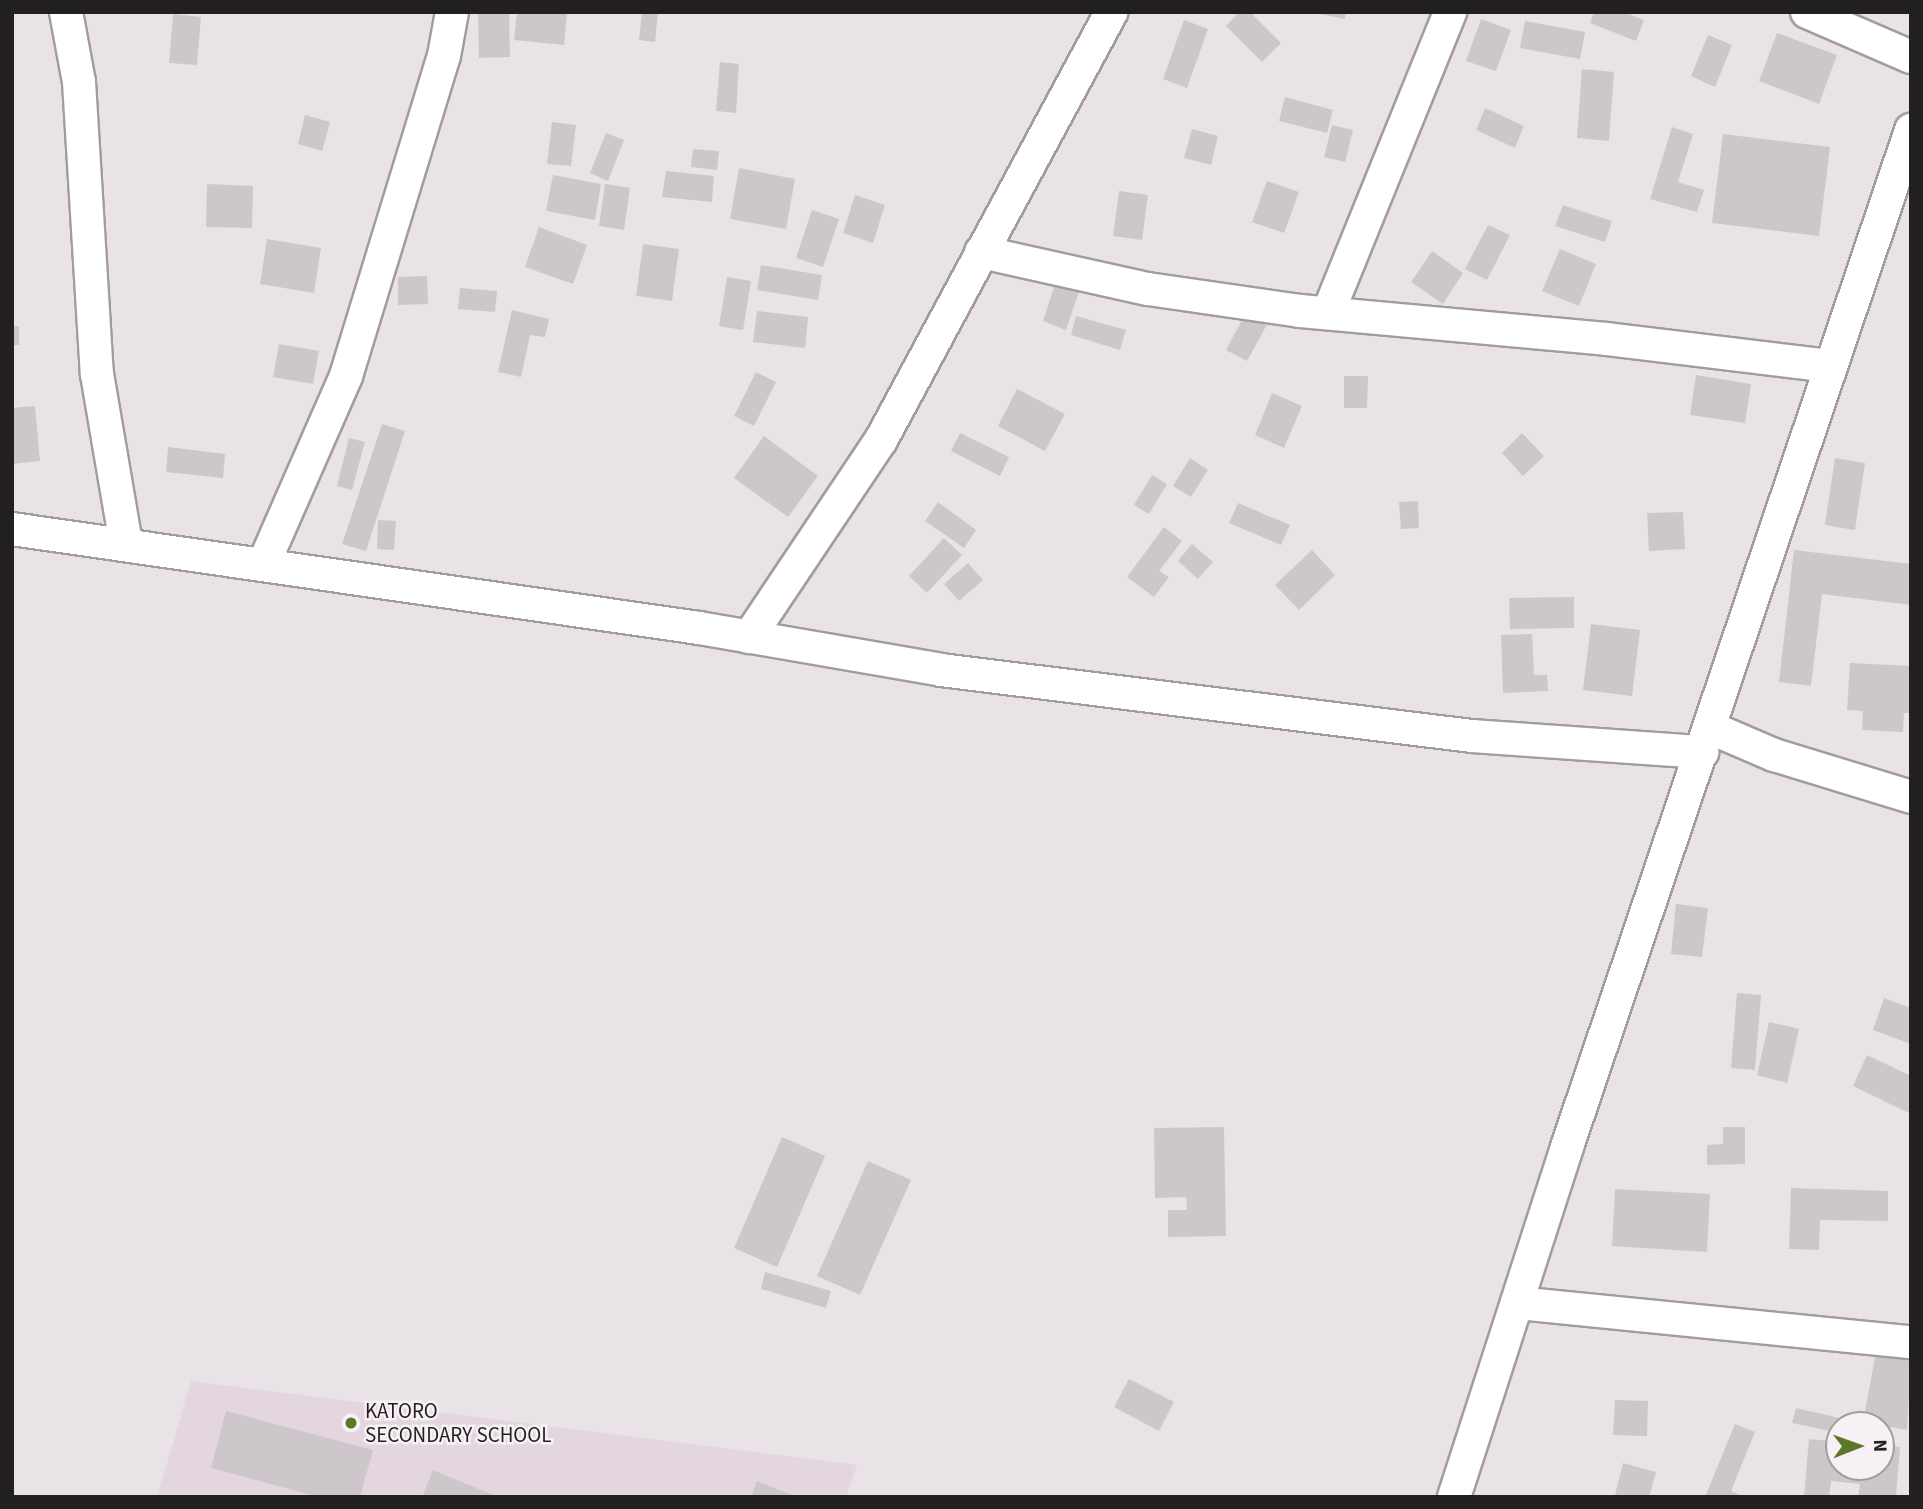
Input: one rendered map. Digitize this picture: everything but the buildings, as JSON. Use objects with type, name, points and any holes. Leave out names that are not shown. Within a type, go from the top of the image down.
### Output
[{"type":"street","points":[[66,12],[79,82],[97,374],[126,544]]},
{"type":"street","points":[[264,563],[346,376],[440,69],[452,12]]},
{"type":"street","points":[[749,637],[881,440],[1111,12]]},
{"type":"street","points":[[1328,313],[1450,12]]},
{"type":"street","points":[[1807,12],[1911,57]]},
{"type":"street","points":[[1454,1497],[1829,366],[1911,130]]},
{"type":"street","points":[[981,252],[1148,289],[1328,313],[1607,339],[1829,366]]},
{"type":"street","points":[[12,529],[264,563],[749,637],[941,670],[1472,736],[1706,740],[1774,755],[1911,797]]},
{"type":"street","points":[[1517,1303],[1911,1342]]},
{"type":"shaded area","name":"KATORO SECONDARY SCHOOL","points":[[191,1381],[857,1465],[846,1497],[157,1497]]},
{"type":"place","name":"KATORO SECONDARY SCHOOL","points":[[351,1423]]}]
